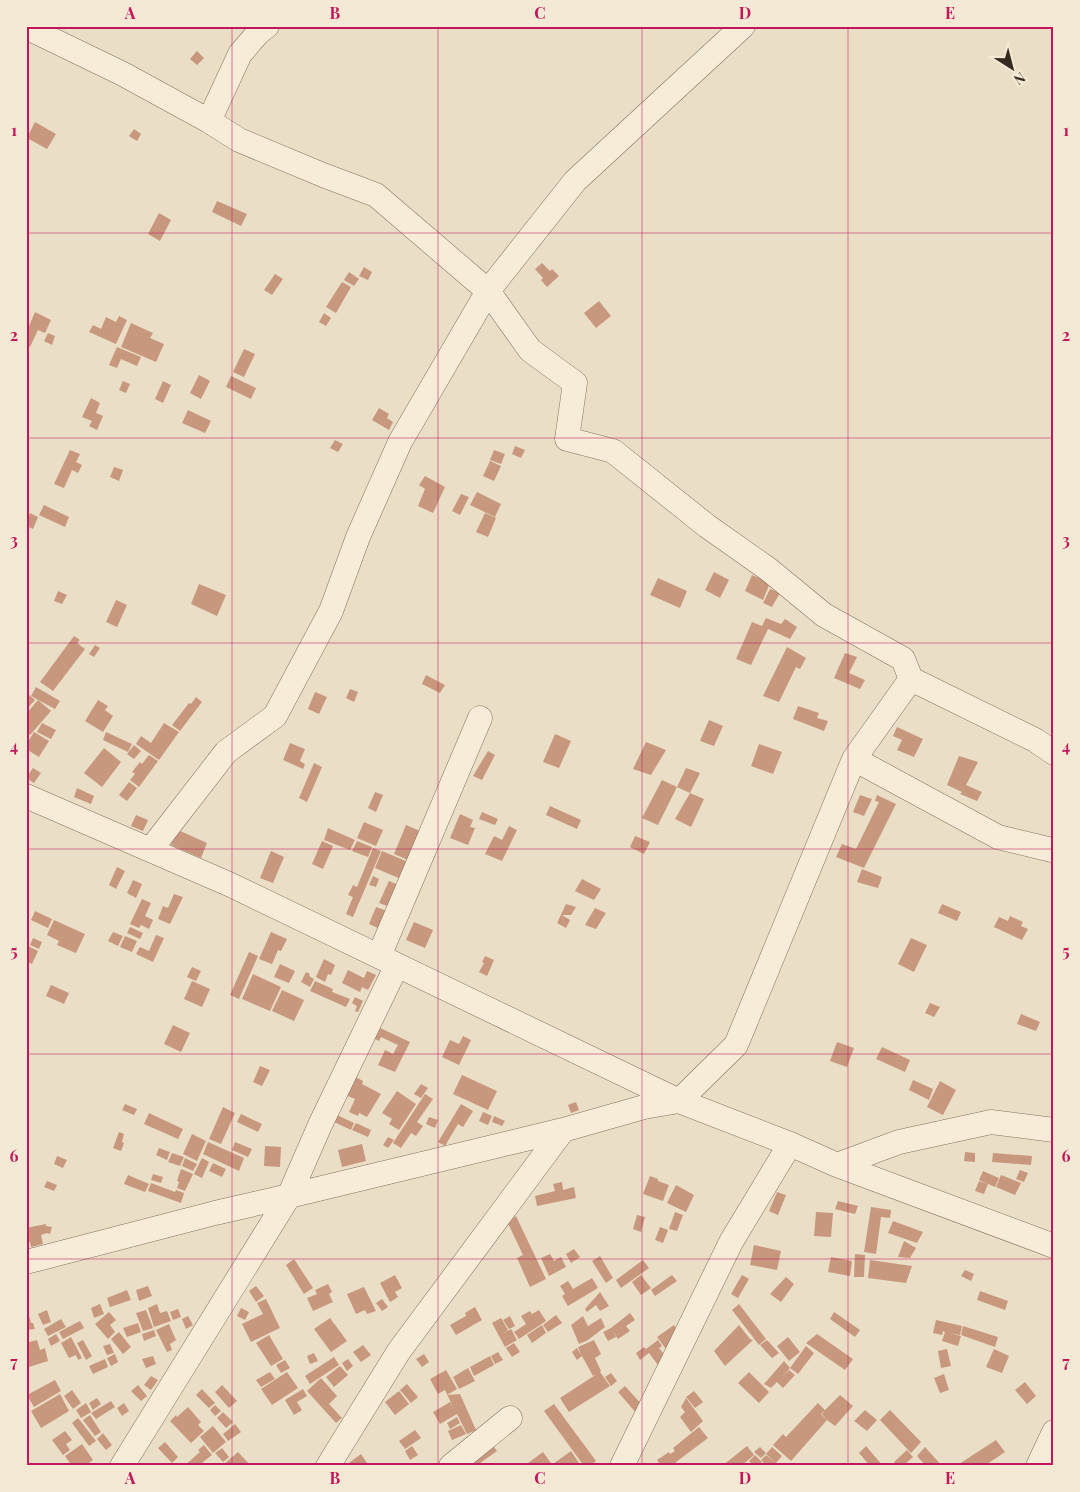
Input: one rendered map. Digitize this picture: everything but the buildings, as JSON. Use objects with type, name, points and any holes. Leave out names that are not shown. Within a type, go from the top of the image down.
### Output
[{"type":"street","points":[[209,121],[240,54],[258,33],[267,26]]},
{"type":"street","points":[[150,849],[226,752],[275,716],[332,611],[358,537],[400,442],[488,290],[575,181],[743,26]]},
{"type":"street","points":[[26,27],[123,74],[209,121],[239,140],[376,195],[488,290],[530,350],[575,383],[567,439],[613,451],[707,526],[768,569],[824,615],[903,659],[911,679],[1035,740],[1054,753]]},
{"type":"street","points":[[26,1262],[215,1213],[562,1130],[644,1107],[678,1101],[736,1045],[854,759],[911,679]]},
{"type":"street","points":[[122,1466],[289,1196],[325,1116],[388,961],[480,718]]},
{"type":"street","points":[[854,759],[998,837],[1054,849]]},
{"type":"street","points":[[26,796],[231,885],[678,1101],[790,1144],[837,1165],[1054,1246]]},
{"type":"street","points":[[837,1165],[899,1142],[990,1122],[1054,1130]]},
{"type":"street","points":[[328,1466],[399,1351],[562,1130]]},
{"type":"street","points":[[622,1466],[731,1242],[790,1144]]},
{"type":"street","points":[[451,1466],[510,1418]]},
{"type":"street","points":[[1038,1466],[1054,1432]]}]
